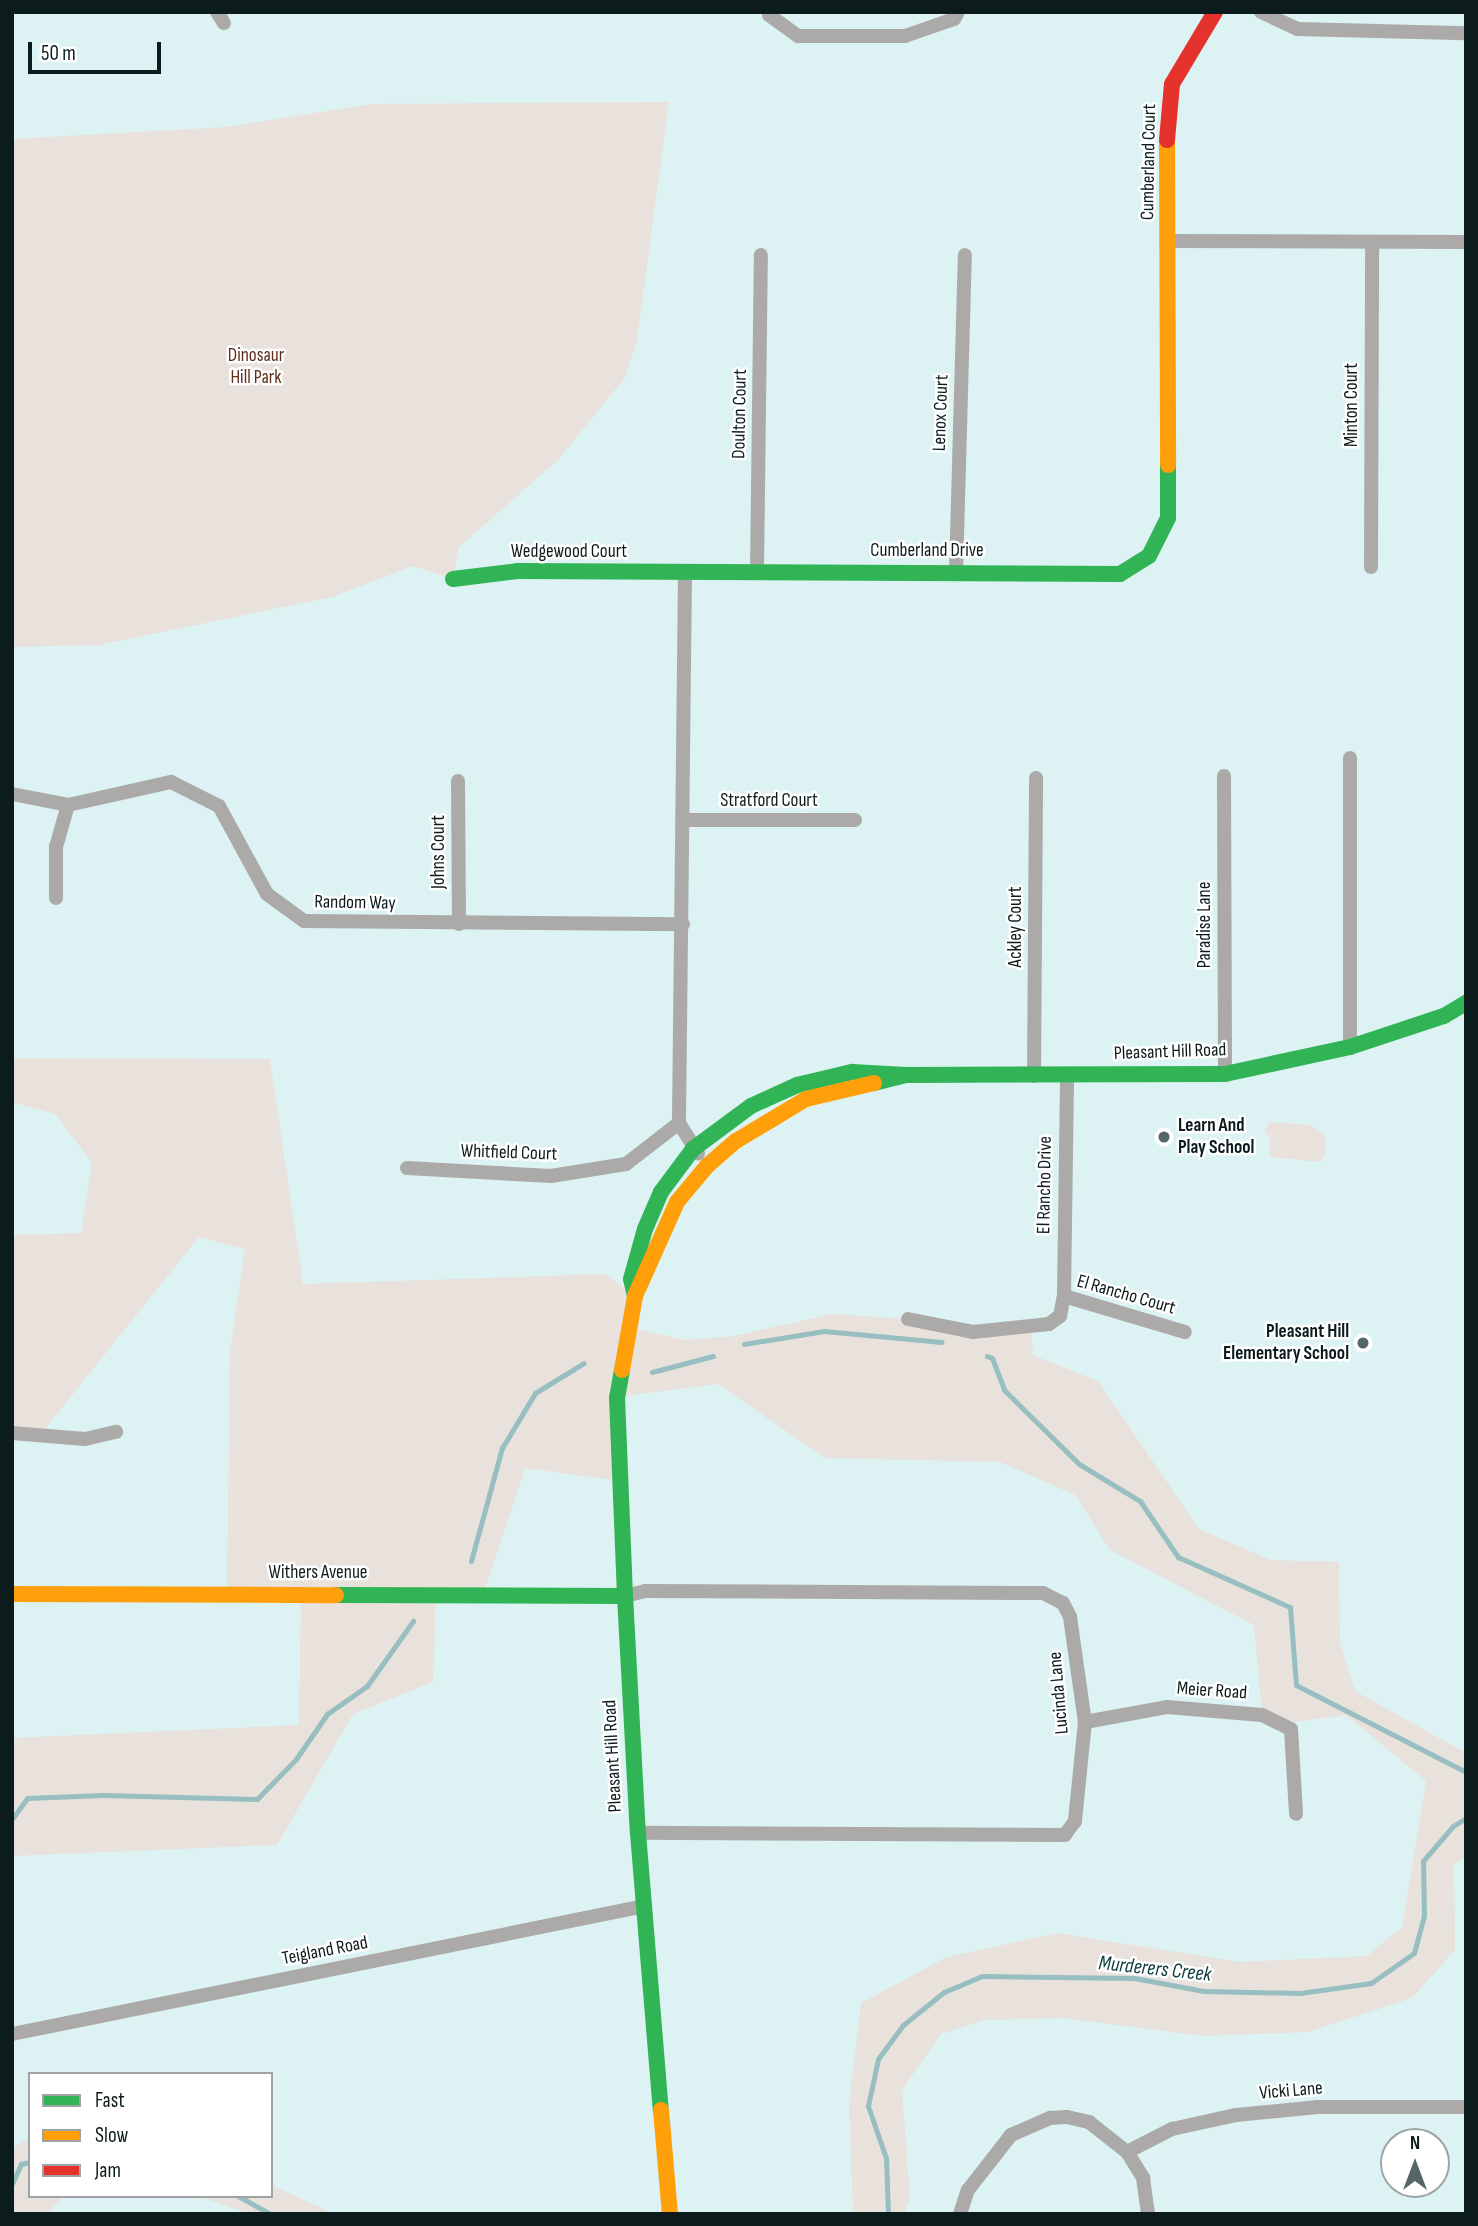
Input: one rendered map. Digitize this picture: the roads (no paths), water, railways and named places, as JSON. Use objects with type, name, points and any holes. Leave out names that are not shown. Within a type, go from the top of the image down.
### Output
[{"type":"street","points":[[769,15],[798,36],[905,36],[954,19],[958,12]]},
{"type":"street","name":"Cumberland Court","points":[[1169,241],[1167,123],[1172,85],[1215,12]]},
{"type":"street","points":[[1262,12],[1297,29],[1466,33]]},
{"type":"street","points":[[1169,241],[1466,242]]},
{"type":"street","name":"Cumberland Drive","points":[[685,573],[1120,574],[1149,556],[1168,518],[1169,241]]},
{"type":"street","name":"Minton Court","points":[[1371,567],[1372,242]]},
{"type":"street","name":"Doulton Court","points":[[757,572],[761,255]]},
{"type":"street","name":"Lenox Court","points":[[956,572],[965,255]]},
{"type":"street","name":"Wedgewood Court","points":[[453,579],[518,571],[685,573]]},
{"type":"street","points":[[685,573],[679,1123],[693,1149],[707,1166]]},
{"type":"street","points":[[1350,758],[1350,1047]]},
{"type":"street","name":"Paradise Lane","points":[[1224,776],[1225,1074]]},
{"type":"street","name":"Ackley Court","points":[[1034,1076],[1036,778]]},
{"type":"street","name":"Johns Court","points":[[458,781],[459,924]]},
{"type":"street","name":"Random Way","points":[[12,794],[68,805],[171,782],[219,806],[267,894],[304,921],[683,924]]},
{"type":"street","points":[[56,898],[56,847],[68,805]]},
{"type":"street","name":"Stratford Court","points":[[683,820],[855,820]]},
{"type":"street","name":"Pleasant Hill Road","points":[[635,1296],[631,1279],[645,1229],[661,1192],[693,1149],[751,1105],[797,1085],[852,1072],[1034,1076],[1225,1074],[1350,1047],[1444,1016],[1466,1003]]},
{"type":"street","name":"Pleasant Hill Road","points":[[670,2214],[638,1833],[617,1397],[635,1296],[667,1219],[707,1166],[765,1121],[806,1098],[906,1075]]},
{"type":"street","name":"El Rancho Drive","points":[[1064,1296],[1067,1076]]},
{"type":"street","name":"Whitfield Court","points":[[407,1168],[551,1177],[626,1164],[679,1123]]},
{"type":"street","name":"El Rancho Court","points":[[908,1319],[973,1332],[1049,1324],[1060,1315],[1064,1296],[1185,1332]]},
{"type":"street","points":[[12,1433],[85,1439],[116,1432]]},
{"type":"street","name":"Lucinda Lane","points":[[625,1596],[645,1591],[1043,1593],[1063,1603],[1070,1617],[1085,1722],[1075,1821],[1065,1835],[638,1833]]},
{"type":"street","name":"Withers Avenue","points":[[12,1594],[625,1596]]},
{"type":"street","name":"Meier Road","points":[[1085,1722],[1167,1707],[1262,1715],[1291,1729],[1296,1814]]},
{"type":"street","name":"Teigland Road","points":[[12,2034],[646,1906]]},
{"type":"street","name":"Vicki Lane","points":[[1127,2152],[1172,2129],[1236,2115],[1318,2107],[1466,2107]]},
{"type":"street","points":[[960,2214],[968,2190],[989,2159],[1012,2135],[1029,2125],[1058,2118],[1089,2122],[1127,2152],[1143,2178],[1148,2214]]},
{"type":"waterway","points":[[744,1344],[824,1331],[941,1342]]},
{"type":"waterway","points":[[652,1372],[713,1356]]},
{"type":"waterway","points":[[987,1356],[992,1358],[1004,1390],[1079,1464],[1140,1501],[1178,1557],[1290,1607],[1296,1685],[1466,1772]]},
{"type":"waterway","points":[[471,1561],[502,1448],[535,1393],[584,1363]]},
{"type":"waterway","points":[[12,1819],[27,1798],[103,1795],[257,1799],[296,1759],[327,1714],[367,1686],[413,1621]]},
{"type":"waterway","name":"Murderers Creek","points":[[888,2214],[886,2158],[868,2106],[878,2059],[903,2025],[944,1992],[982,1976],[1134,1978],[1204,1991],[1300,1993],[1371,1983],[1414,1953],[1424,1916],[1423,1861],[1453,1826],[1466,1818]]},
{"type":"waterway","name":"Murderers Creek","points":[[12,2184],[21,2164],[28,2162]]},
{"type":"waterway","name":"Murderers Creek","points":[[242,2198],[270,2214]]},
{"type":"place","name":"Learn And Play School","points":[[1164,1137]]},
{"type":"place","name":"Pleasant Hill Elementary School","points":[[1363,1343]]},
{"type":"park label","name":"Dinosaur Hill Park","points":[[256,367]]}]
